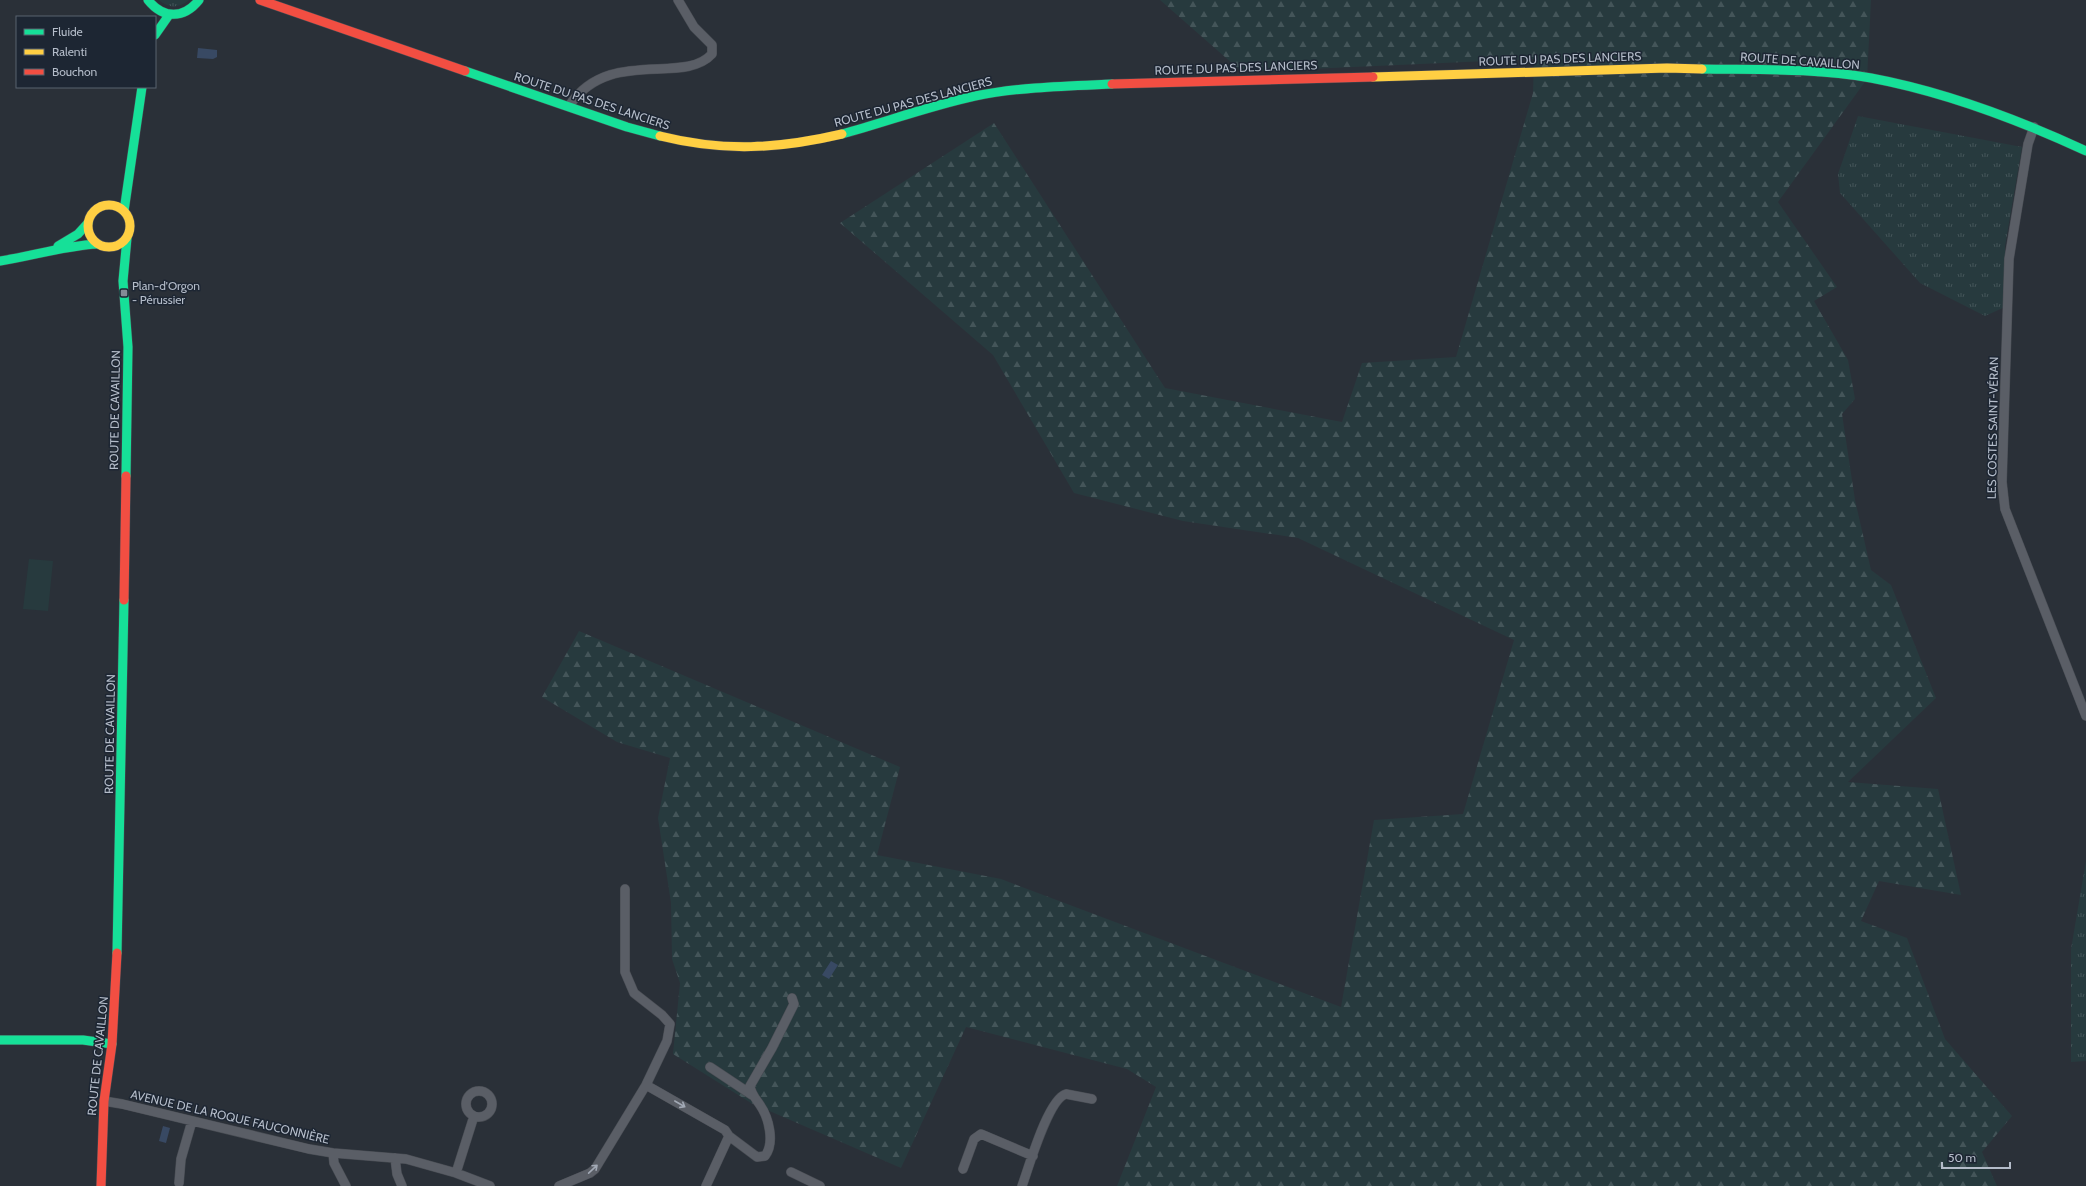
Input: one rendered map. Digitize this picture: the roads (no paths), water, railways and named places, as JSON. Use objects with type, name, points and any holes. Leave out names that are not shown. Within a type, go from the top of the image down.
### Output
[{"type":"main road","name":"ROUTE DU PAS DES LANCIERS","points":[[260,0],[672,140],[729,147],[769,147],[836,135],[964,99],[1003,91],[1050,86],[1667,68]]},
{"type":"main road","points":[[149,2],[158,11],[169,15],[187,12],[200,1]]},
{"type":"main road","points":[[149,2],[150,16]]},
{"type":"main road","points":[[156,34],[169,15]]},
{"type":"main road","name":"ROUTE DE CAVAILLON","points":[[1667,68],[1810,71],[1870,78],[1927,90],[1957,99],[2034,127],[2086,151]]},
{"type":"main road","points":[[124,211],[142,88]]},
{"type":"main road","points":[[119,186],[130,164]]},
{"type":"main road","points":[[0,261],[48,253],[78,245],[118,245],[127,238],[130,224],[124,211],[107,202],[94,212],[88,223],[78,234],[48,253]]},
{"type":"main road","points":[[88,223],[90,235],[101,245]]},
{"type":"main road","name":"ROUTE DE CAVAILLON","points":[[101,1186],[104,1101],[112,1044],[117,980],[122,764],[128,347],[123,281],[127,238]]},
{"type":"main road","name":"ROUTE DE CAVAILLON","points":[[101,245],[114,262],[123,281]]},
{"type":"main road","points":[[0,1040],[83,1040],[112,1044]]},
{"type":"street","points":[[569,106],[578,92],[598,80],[624,70],[682,67],[705,62],[712,54],[712,45],[694,27],[678,0]]},
{"type":"street","name":"LES COSTES SAINT-VÉRAN","points":[[2034,127],[2028,144],[2009,259],[2002,482],[2005,509],[2086,716]]},
{"type":"street","points":[[558,1186],[590,1173],[595,1169],[646,1085],[667,1041],[670,1024],[662,1015],[634,993],[625,972],[625,889]]},
{"type":"street","points":[[752,1095],[750,1086],[772,1048],[794,1004],[792,998]]},
{"type":"street","points":[[646,1085],[725,1130],[729,1136],[758,1157],[762,1157],[767,1153],[770,1136],[760,1105],[752,1095],[710,1067]]},
{"type":"street","points":[[1022,1186],[1049,1114],[1056,1100],[1066,1094],[1092,1100]]},
{"type":"street","name":"AVENUE DE LA ROQUE FAUCONNIÈRE","points":[[104,1101],[334,1153],[406,1159],[456,1173],[490,1186]]},
{"type":"street","points":[[456,1173],[474,1116]]},
{"type":"street","points":[[179,1182],[181,1159],[192,1121]]},
{"type":"street","points":[[963,1169],[974,1139],[981,1134],[1033,1156]]},
{"type":"street","points":[[706,1186],[729,1136]]},
{"type":"street","points":[[334,1153],[334,1163],[346,1186]]},
{"type":"street","points":[[395,1158],[396,1174],[402,1186]]},
{"type":"street","points":[[791,1172],[820,1186]]},
{"type":"water","points":[[198,48],[217,50],[217,57],[213,59],[197,58]]},
{"type":"water","points":[[831,961],[838,965],[829,979],[822,975]]},
{"type":"water","points":[[163,1126],[170,1128],[166,1143],[159,1141]]},
{"type":"place","name":"Plan-d'Orgon - Pérussier","points":[[124,293]]}]
